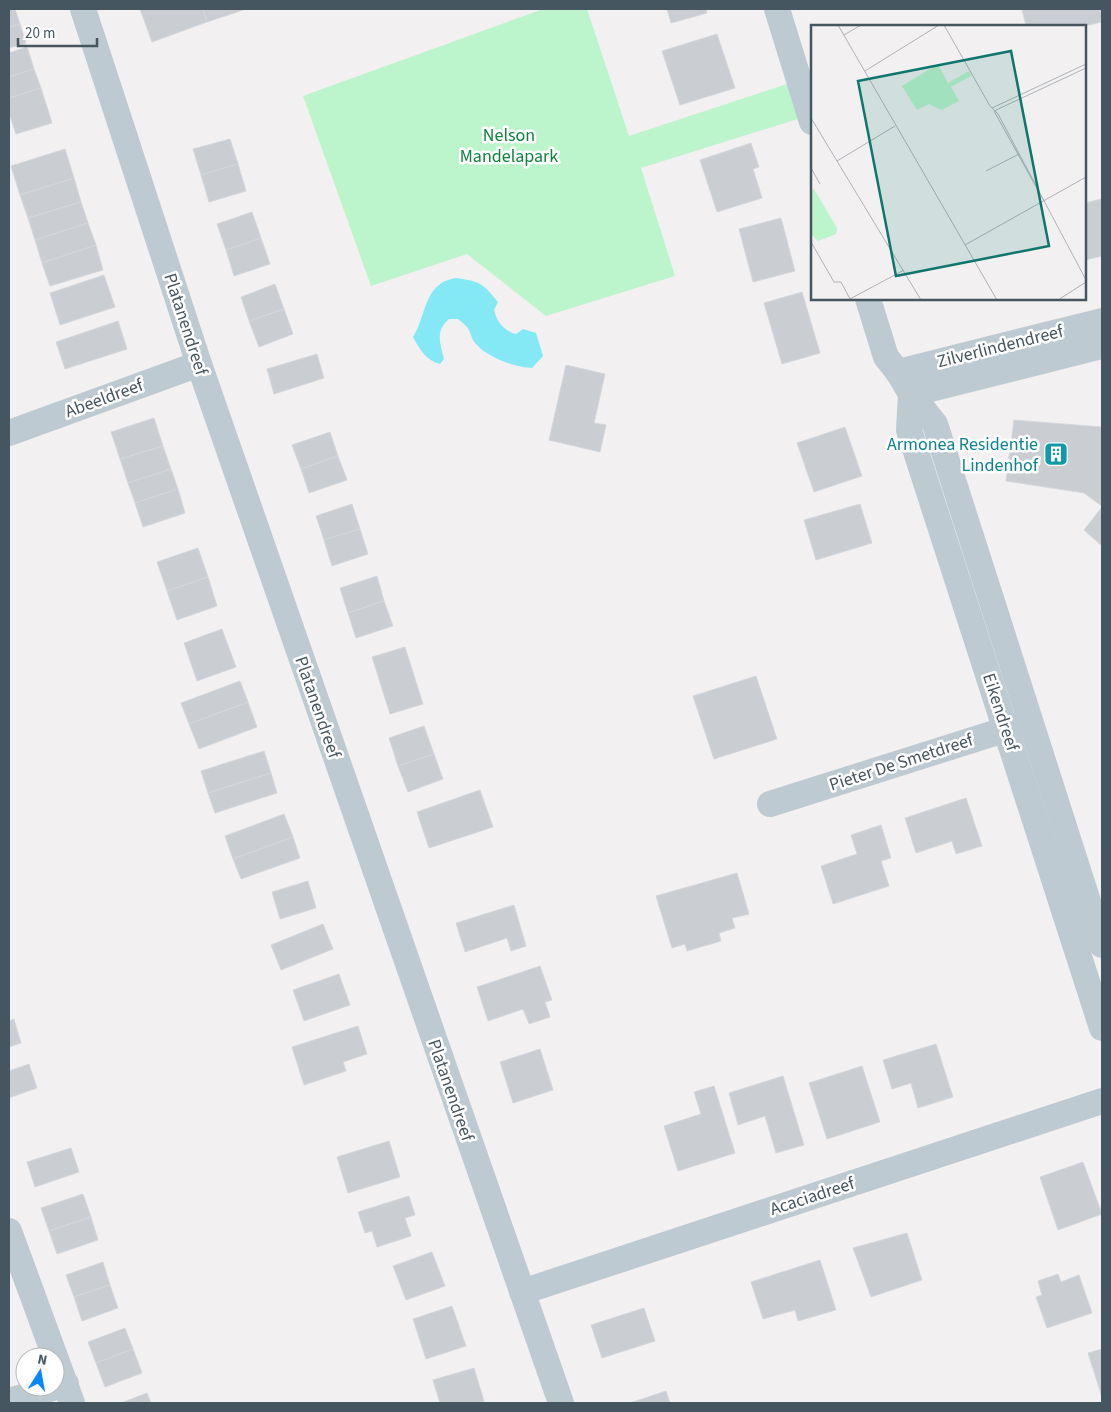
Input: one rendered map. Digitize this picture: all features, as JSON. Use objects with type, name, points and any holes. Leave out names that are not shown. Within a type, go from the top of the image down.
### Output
[{"type":"street","name":"Platanendreef","points":[[83,9],[199,364],[561,1403]]},
{"type":"street","points":[[777,9],[811,119]]},
{"type":"street","name":"Eikendreef","points":[[868,300],[886,357],[898,372],[911,394],[935,424],[1102,944]]},
{"type":"street","name":"Zilverlindendreef","points":[[898,372],[1102,321]]},
{"type":"street","name":"Zilverlindendreef","points":[[911,394],[1102,346]]},
{"type":"street","name":"Abeeldreef","points":[[9,433],[199,364]]},
{"type":"street","name":"Eikendreef","points":[[911,394],[909,430],[1102,1028]]},
{"type":"street","name":"Pieter De Smetdreef","points":[[770,804],[1006,728],[1031,722]]},
{"type":"street","name":"Acaciadreef","points":[[522,1292],[1102,1101]]},
{"type":"street","points":[[9,1231],[69,1394],[9,1401]]},
{"type":"green space","name":"Nelson Mandelapark","points":[[543,9],[587,9],[629,136],[787,84],[798,119],[641,168],[675,276],[546,316],[467,254],[371,286],[303,96]]},
{"type":"water","points":[[455,278],[470,280],[480,284],[488,291],[498,302],[494,310],[497,318],[508,331],[516,334],[523,329],[536,333],[543,356],[532,368],[510,364],[487,353],[476,344],[467,327],[458,319],[449,319],[440,333],[444,359],[440,364],[424,354],[413,337],[427,302],[437,287],[445,281]]},
{"type":"building","points":[[9,9],[15,9],[20,24],[9,27]]},
{"type":"building","points":[[140,9],[203,9],[207,22],[152,42]]},
{"type":"building","points":[[203,9],[246,9],[207,22]]},
{"type":"building","points":[[667,9],[706,9],[707,13],[671,23]]},
{"type":"building","points":[[1022,9],[1102,9],[1102,22],[1086,26],[1026,25]]},
{"type":"building","points":[[20,24],[26,43],[9,48],[9,27]]},
{"type":"building","points":[[717,34],[735,88],[680,105],[662,51]]},
{"type":"building","points":[[27,47],[34,69],[9,77],[9,53]]},
{"type":"building","points":[[34,69],[41,88],[9,98],[9,77]]},
{"type":"building","points":[[41,88],[52,123],[16,134],[9,113],[9,98]]},
{"type":"building","points":[[230,139],[238,164],[201,175],[193,149]]},
{"type":"building","points":[[751,143],[759,167],[753,169],[762,198],[717,212],[700,160]]},
{"type":"building","points":[[65,149],[74,178],[20,195],[11,166]]},
{"type":"building","points":[[238,164],[246,191],[209,202],[201,175]]},
{"type":"building","points":[[74,178],[81,202],[28,218],[20,195]]},
{"type":"building","points":[[1102,199],[1102,256],[1086,260],[1086,203]]},
{"type":"building","points":[[81,202],[88,223],[35,240],[28,218]]},
{"type":"building","points":[[252,212],[261,238],[226,250],[217,224]]},
{"type":"building","points":[[781,218],[795,271],[753,282],[739,229]]},
{"type":"building","points":[[88,223],[96,245],[42,263],[35,240]]},
{"type":"building","points":[[261,238],[270,264],[234,276],[226,250]]},
{"type":"building","points":[[96,245],[103,270],[50,286],[42,263]]},
{"type":"building","points":[[104,275],[115,307],[60,325],[50,293]]},
{"type":"building","points":[[275,284],[284,309],[249,321],[241,297]]},
{"type":"building","points":[[802,292],[820,353],[782,364],[764,303]]},
{"type":"building","points":[[284,309],[293,334],[259,347],[249,321]]},
{"type":"building","points":[[118,321],[127,349],[65,369],[56,342]]},
{"type":"building","points":[[317,354],[324,378],[274,394],[267,369]]},
{"type":"building","points":[[566,365],[605,374],[594,423],[606,425],[600,452],[549,440]]},
{"type":"building","points":[[154,418],[163,446],[120,459],[111,432]]},
{"type":"building","name":"Armonea Residentie Lindenhof","points":[[1014,420],[1102,427],[1102,506],[1084,493],[1006,481]]},
{"type":"building","points":[[845,427],[862,476],[814,492],[797,443]]},
{"type":"building","points":[[330,432],[338,456],[301,469],[292,445]]},
{"type":"building","points":[[163,446],[171,469],[128,483],[120,459]]},
{"type":"building","points":[[338,456],[347,480],[309,493],[301,469]]},
{"type":"building","points":[[171,469],[178,489],[135,503],[128,483]]},
{"type":"building","points":[[178,489],[185,513],[143,527],[135,503]]},
{"type":"building","points":[[352,504],[360,529],[324,540],[316,516]]},
{"type":"building","points":[[860,504],[872,543],[816,560],[804,520]]},
{"type":"building","points":[[1102,507],[1102,546],[1084,530]]},
{"type":"building","points":[[360,529],[368,554],[332,566],[324,540]]},
{"type":"building","points":[[198,548],[208,577],[167,591],[157,562]]},
{"type":"building","points":[[377,576],[384,601],[348,613],[340,588]]},
{"type":"building","points":[[208,577],[217,606],[177,620],[167,591]]},
{"type":"building","points":[[384,601],[393,626],[356,638],[348,613]]},
{"type":"building","points":[[222,629],[236,667],[197,681],[184,643]]},
{"type":"building","points":[[405,647],[423,704],[390,714],[372,657]]},
{"type":"building","points":[[756,676],[777,739],[714,759],[693,696]]},
{"type":"building","points":[[240,681],[248,702],[189,724],[181,703]]},
{"type":"building","points":[[248,702],[257,727],[199,749],[189,724]]},
{"type":"building","points":[[424,726],[434,754],[398,766],[389,738]]},
{"type":"building","points":[[264,751],[271,773],[208,793],[201,771]]},
{"type":"building","points":[[434,754],[443,779],[408,792],[398,766]]},
{"type":"building","points":[[271,773],[277,793],[215,813],[208,793]]},
{"type":"building","points":[[480,790],[493,827],[429,848],[417,812]]},
{"type":"building","points":[[966,798],[982,846],[956,854],[952,841],[916,853],[905,818]]},
{"type":"building","points":[[284,814],[293,837],[233,859],[225,836]]},
{"type":"building","points":[[881,825],[891,858],[881,861],[889,886],[833,904],[821,866],[857,854],[851,835]]},
{"type":"building","points":[[293,837],[300,858],[241,879],[233,859]]},
{"type":"building","points":[[737,873],[749,914],[732,918],[735,928],[719,933],[721,941],[687,951],[685,944],[672,948],[656,896]]},
{"type":"building","points":[[308,881],[316,908],[280,919],[272,892]]},
{"type":"building","points":[[514,905],[526,946],[511,951],[507,938],[465,952],[456,923]]},
{"type":"building","points":[[323,924],[333,949],[281,970],[271,945]]},
{"type":"building","points":[[540,966],[552,1000],[545,1002],[550,1017],[529,1024],[523,1009],[488,1021],[477,987]]},
{"type":"building","points":[[339,974],[350,1005],[304,1021],[293,990]]},
{"type":"building","points":[[14,1019],[21,1043],[9,1047],[9,1021]]},
{"type":"building","points":[[358,1026],[367,1054],[343,1062],[346,1071],[304,1085],[292,1047]]},
{"type":"building","points":[[936,1044],[953,1097],[918,1108],[911,1083],[892,1089],[883,1060]]},
{"type":"building","points":[[540,1049],[553,1090],[513,1103],[500,1062]]},
{"type":"building","points":[[29,1064],[37,1088],[9,1098],[9,1071]]},
{"type":"building","points":[[862,1066],[880,1122],[827,1139],[809,1083]]},
{"type":"building","points":[[783,1076],[804,1145],[776,1153],[765,1116],[738,1125],[729,1093]]},
{"type":"building","points":[[714,1086],[735,1153],[678,1171],[664,1126],[701,1114],[694,1092]]},
{"type":"building","points":[[389,1141],[400,1177],[348,1193],[337,1157]]},
{"type":"building","points":[[71,1148],[79,1172],[35,1187],[27,1162]]},
{"type":"building","points":[[1083,1162],[1102,1214],[1058,1230],[1040,1177]]},
{"type":"building","points":[[83,1194],[91,1217],[49,1231],[41,1208]]},
{"type":"building","points":[[409,1196],[415,1215],[405,1218],[411,1236],[377,1247],[372,1231],[365,1233],[358,1212]]},
{"type":"building","points":[[91,1217],[98,1240],[57,1254],[49,1231]]},
{"type":"building","points":[[907,1233],[922,1280],[871,1297],[853,1248]]},
{"type":"building","points":[[432,1252],[445,1286],[406,1300],[393,1266]]},
{"type":"building","points":[[820,1260],[836,1310],[798,1321],[795,1310],[763,1319],[751,1282]]},
{"type":"building","points":[[103,1262],[110,1285],[74,1297],[66,1275]]},
{"type":"building","points":[[1058,1274],[1061,1282],[1079,1275],[1092,1313],[1047,1328],[1036,1297],[1042,1295],[1038,1281]]},
{"type":"building","points":[[110,1285],[118,1308],[82,1321],[74,1297]]},
{"type":"building","points":[[452,1306],[466,1346],[426,1359],[413,1319]]},
{"type":"building","points":[[644,1308],[655,1341],[602,1358],[591,1325]]},
{"type":"building","points":[[125,1328],[133,1349],[96,1363],[88,1342]]},
{"type":"building","points":[[133,1349],[142,1373],[105,1387],[96,1363]]},
{"type":"building","points":[[1102,1349],[1102,1397],[1088,1353]]},
{"type":"building","points":[[474,1368],[484,1401],[477,1403],[440,1403],[433,1380]]},
{"type":"building","points":[[666,1391],[670,1403],[630,1403]]},
{"type":"building","points":[[147,1393],[151,1403],[121,1403]]},
{"type":"place","name":"Armonea Residentie Lindenhof","points":[[1056,454]]}]
